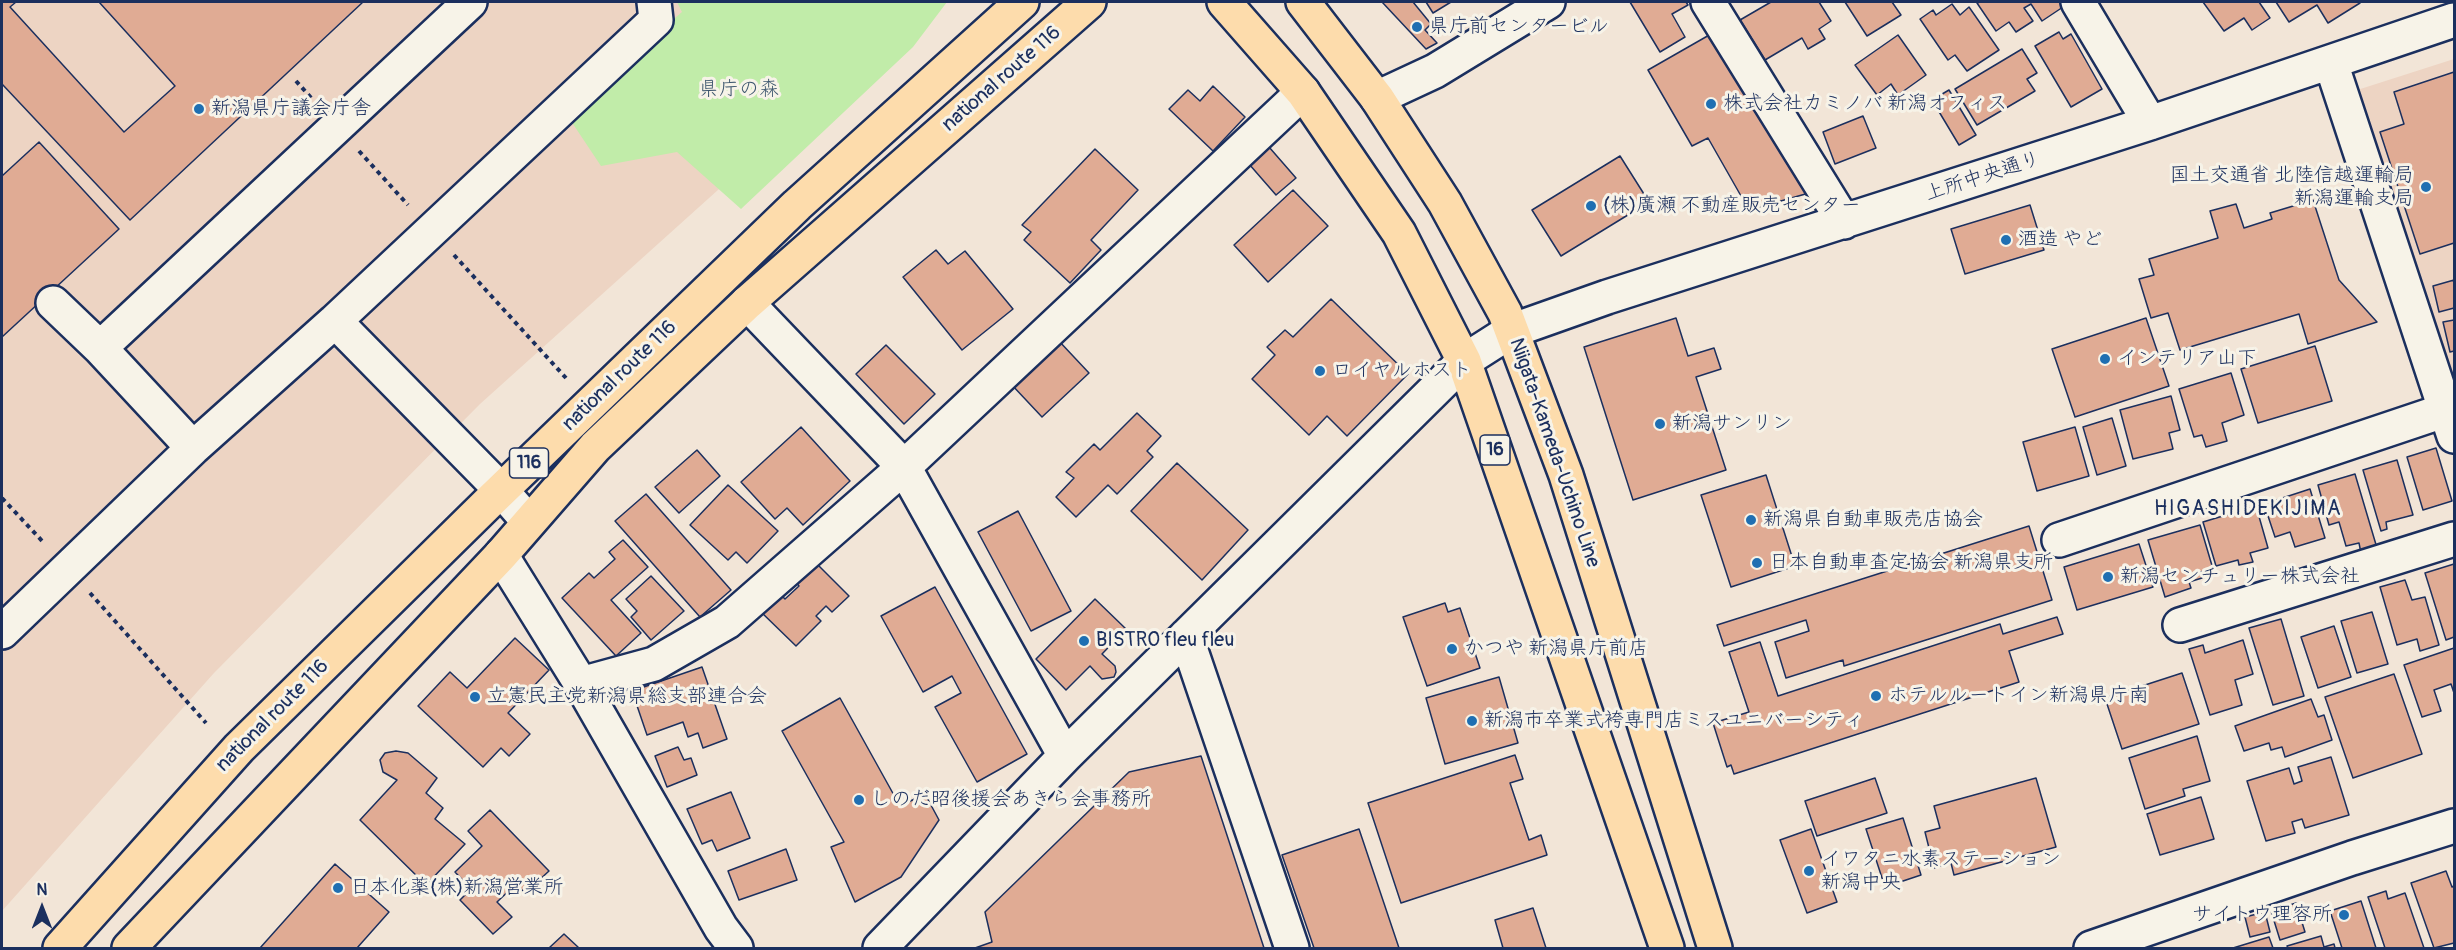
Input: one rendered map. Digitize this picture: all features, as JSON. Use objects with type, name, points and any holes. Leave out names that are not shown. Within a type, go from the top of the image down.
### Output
[{"type":"main road","name":"national route 116","points":[[60,948],[239,748],[501,490],[798,205],[1022,2]]},
{"type":"main road","name":"national route 116","points":[[129,948],[501,555],[595,447],[747,303],[1089,2]]},
{"type":"main road","name":"16","points":[[1224,2],[1303,92],[1399,233],[1464,361],[1667,948]]},
{"type":"main road","name":"Niigata-Kameda-Uchino Line","points":[[1304,2],[1377,98],[1445,202],[1505,314],[1566,475],[1714,948]]},
{"type":"street","points":[[100,348],[470,2]]},
{"type":"street","points":[[2,632],[194,448],[335,321],[656,20],[654,2]]},
{"type":"street","points":[[1377,98],[1435,71],[1548,2]]},
{"type":"street","points":[[1708,2],[1844,222]]},
{"type":"street","points":[[2078,2],[2150,123]]},
{"type":"street","name":"上所中央通り","points":[[880,948],[1065,756],[1464,361],[1511,331],[1607,297],[2150,123],[2454,21]]},
{"type":"street","points":[[2059,540],[2450,423],[2331,63]]},
{"type":"street","points":[[582,684],[654,664],[727,622],[904,467],[1303,92]]},
{"type":"street","points":[[53,303],[100,348],[194,448]]},
{"type":"street","points":[[747,303],[904,467],[1065,756]]},
{"type":"street","points":[[335,321],[501,490],[529,522]]},
{"type":"street","points":[[2180,625],[2454,538]]},
{"type":"street","points":[[501,555],[582,684],[721,928],[736,948]]},
{"type":"street","points":[[1186,636],[1292,948]]},
{"type":"street","points":[[2091,948],[2352,858],[2454,826]]},
{"type":"path","points":[[2,498],[206,723]]},
{"type":"shaded area","points":[[2,2],[927,2],[480,404],[214,673],[2,911]]},
{"type":"shaded area","name":"国土交通省 北陸信越運輸局 新潟運輸支局","points":[[2454,59],[2454,400],[2351,92]]},
{"type":"green space","name":"県庁の森","points":[[677,2],[947,2],[913,47],[741,209],[677,152],[601,166],[571,121],[612,71],[682,12]]},
{"type":"building","name":"新潟県庁議会庁舎","points":[[2,2],[16,2],[10,7],[124,132],[175,86],[99,2],[363,2],[130,220],[2,84]]},
{"type":"building","name":"県庁前センタービル","points":[[1382,2],[1413,2],[1431,24],[1425,30],[1437,43],[1426,49]]},
{"type":"building","points":[[1426,2],[1451,2],[1433,13]]},
{"type":"building","points":[[1630,2],[1686,2],[1688,5],[1672,14],[1685,37],[1660,52]]},
{"type":"building","points":[[1771,2],[1819,2],[1831,21],[1819,29],[1825,39],[1808,49],[1802,38],[1765,60],[1740,20]]},
{"type":"building","points":[[1845,2],[1892,2],[1901,15],[1867,36]]},
{"type":"building","points":[[2060,2],[2063,7],[2042,21],[2031,4],[2024,8],[2033,21],[2016,32],[2009,22],[1996,31],[1977,3]]},
{"type":"building","points":[[2203,2],[2259,2],[2270,18],[2252,30],[2244,18],[2224,31]]},
{"type":"building","points":[[2276,2],[2360,3],[2328,23],[2317,5],[2289,22]]},
{"type":"building","points":[[1952,4],[1960,15],[1969,7],[1999,50],[1967,71],[1955,55],[1948,60],[1920,19],[1933,10],[1936,15]]},
{"type":"building","points":[[2059,32],[2063,39],[2071,34],[2102,89],[2071,107],[2035,46]]},
{"type":"building","name":"株式会社カミノバ 新潟オフィス","points":[[1711,34],[1809,193],[1749,210],[1708,138],[1692,146],[1648,70]]},
{"type":"building","points":[[1898,35],[1926,75],[1898,95],[1891,84],[1877,95],[1855,65]]},
{"type":"building","points":[[2022,49],[2037,73],[2027,79],[2035,91],[1977,125],[1955,89]]},
{"type":"building","name":"国土交通省 北陸信越運輸局 新潟運輸支局","points":[[2454,72],[2454,243],[2420,254],[2380,132],[2404,124],[2394,92]]},
{"type":"building","points":[[1213,86],[1245,117],[1213,151],[1169,109],[1188,90],[1200,101]]},
{"type":"building","points":[[1949,90],[1976,135],[1959,145],[1932,100]]},
{"type":"building","points":[[1863,116],[1876,148],[1835,164],[1823,132]]},
{"type":"building","points":[[39,142],[119,229],[2,337],[2,176]]},
{"type":"building","points":[[1269,147],[1296,178],[1276,195],[1249,164]]},
{"type":"building","points":[[1095,149],[1138,190],[1091,240],[1101,250],[1070,283],[1024,240],[1031,232],[1022,225]]},
{"type":"building","name":"(株)廣瀬 不動産販売センター","points":[[1620,156],[1649,202],[1561,256],[1532,210]]},
{"type":"building","points":[[1293,190],[1328,226],[1268,282],[1234,245]]},
{"type":"building","points":[[2313,200],[2339,280],[2377,322],[2308,344],[2299,314],[2180,350],[2168,313],[2151,318],[2139,279],[2154,275],[2149,259],[2218,238],[2210,211],[2236,204],[2244,228],[2272,219],[2270,213]]},
{"type":"building","points":[[2030,205],[2044,250],[1965,274],[1951,229]]},
{"type":"building","points":[[936,250],[948,264],[965,251],[1013,309],[962,350],[903,277]]},
{"type":"building","points":[[2454,280],[2454,308],[2439,312],[2433,286]]},
{"type":"building","points":[[1331,299],[1408,374],[1347,436],[1327,416],[1309,435],[1252,379],[1275,355],[1267,347],[1285,330],[1293,337]]},
{"type":"building","name":"新潟サンリン","points":[[1676,318],[1688,356],[1714,348],[1721,369],[1696,377],[1726,470],[1633,500],[1584,347]]},
{"type":"building","points":[[2146,318],[2169,386],[2075,417],[2052,349]]},
{"type":"building","points":[[2454,320],[2454,351],[2450,352],[2443,322]]},
{"type":"building","points":[[1058,340],[1089,373],[1042,417],[1011,384]]},
{"type":"building","points":[[886,345],[935,394],[904,424],[856,374]]},
{"type":"building","points":[[2315,346],[2332,401],[2258,423],[2241,369]]},
{"type":"building","points":[[2231,373],[2244,415],[2222,423],[2227,441],[2206,447],[2202,435],[2194,437],[2179,389]]},
{"type":"building","points":[[2171,396],[2180,430],[2169,433],[2173,449],[2133,459],[2120,410]]},
{"type":"building","points":[[1137,413],[1161,436],[1147,451],[1153,457],[1117,494],[1108,485],[1076,517],[1056,497],[1074,478],[1066,472],[1094,444],[1100,450]]},
{"type":"building","points":[[2112,418],[2126,466],[2097,475],[2083,427]]},
{"type":"building","points":[[801,427],[850,481],[803,525],[787,508],[775,519],[741,482]]},
{"type":"building","points":[[2075,427],[2089,476],[2037,491],[2023,442]]},
{"type":"building","points":[[2436,448],[2452,501],[2423,510],[2407,457]]},
{"type":"building","points":[[697,450],[720,476],[679,513],[655,487]]},
{"type":"building","points":[[2397,460],[2413,515],[2386,522],[2387,529],[2381,531],[2363,470]]},
{"type":"building","points":[[1177,463],[1248,530],[1202,580],[1131,511]]},
{"type":"building","points":[[2355,474],[2377,548],[2361,553],[2359,543],[2346,546],[2339,522],[2329,525],[2318,485]]},
{"type":"building","points":[[1766,475],[1795,566],[1731,587],[1701,495]]},
{"type":"building","points":[[728,485],[778,531],[747,563],[736,552],[728,560],[690,525]]},
{"type":"building","points":[[2310,489],[2325,538],[2295,547],[2290,532],[2275,537],[2264,504]]},
{"type":"building","points":[[646,494],[731,590],[700,617],[615,521]]},
{"type":"building","points":[[2256,506],[2268,548],[2250,553],[2253,562],[2239,565],[2238,560],[2216,566],[2203,522]]},
{"type":"building","points":[[1018,511],[1071,611],[1031,631],[978,532]]},
{"type":"building","points":[[2200,525],[2213,569],[2200,572],[2202,578],[2189,582],[2191,588],[2165,597],[2148,540]]},
{"type":"building","points":[[2029,526],[2052,600],[1844,666],[1843,660],[1786,678],[1775,642],[1809,631],[1806,620],[1724,646],[1717,625]]},
{"type":"building","points":[[623,540],[648,567],[611,600],[641,633],[616,656],[562,598],[589,573],[594,578],[615,559],[609,552]]},
{"type":"building","name":"新潟センチュリー株式会社","points":[[2139,544],[2153,587],[2077,610],[2064,567]]},
{"type":"building","points":[[815,562],[849,596],[832,612],[826,606],[816,616],[821,621],[796,646],[760,611],[779,593],[785,599],[799,586],[795,581]]},
{"type":"building","points":[[2454,564],[2454,637],[2446,640],[2425,573]]},
{"type":"building","points":[[651,576],[684,611],[651,640],[631,617],[637,611],[626,599]]},
{"type":"building","points":[[2405,580],[2412,600],[2425,597],[2439,645],[2420,651],[2417,639],[2397,645],[2380,587]]},
{"type":"building","points":[[935,587],[1027,754],[977,782],[935,707],[961,693],[952,676],[923,692],[881,616]]},
{"type":"building","name":"BISTRO fleu fleu","points":[[1095,599],[1126,629],[1102,654],[1115,666],[1116,672],[1114,677],[1102,679],[1090,666],[1066,690],[1036,659]]},
{"type":"building","points":[[1445,603],[1448,612],[1460,608],[1480,668],[1427,686],[1403,617]]},
{"type":"building","points":[[2372,612],[2388,664],[2357,673],[2341,621]]},
{"type":"building","points":[[2057,617],[2063,634],[2009,651],[2019,682],[1734,774],[1731,765],[1727,767],[1713,723],[1749,712],[1729,652],[1760,642],[1778,696],[2000,624],[2003,634]]},
{"type":"building","points":[[2281,619],[2304,696],[2273,705],[2249,628]]},
{"type":"building","points":[[2334,626],[2351,677],[2318,688],[2301,637]]},
{"type":"building","name":"立憲民主党新潟県総支部連合会","points":[[515,638],[549,670],[508,713],[530,734],[509,756],[501,748],[483,767],[418,706],[450,672],[467,688]]},
{"type":"building","points":[[2243,640],[2253,674],[2235,680],[2242,705],[2210,715],[2189,649],[2203,645],[2205,653]]},
{"type":"building","points":[[2454,648],[2454,693],[2451,684],[2434,690],[2441,711],[2422,717],[2404,665]]},
{"type":"building","points":[[702,667],[727,739],[703,748],[698,733],[688,737],[683,722],[647,735],[632,691]]},
{"type":"building","points":[[2182,673],[2199,724],[2122,749],[2105,698]]},
{"type":"building","points":[[2394,674],[2422,754],[2353,778],[2325,697]]},
{"type":"building","name":"新潟市卒業式袴専門店ミスユニバーシティ","points":[[1499,677],[1518,743],[1445,764],[1426,698]]},
{"type":"building","name":"しのだ昭後援会あきら会事務所","points":[[840,698],[900,806],[925,794],[939,820],[901,877],[855,902],[831,847],[844,842],[782,731]]},
{"type":"building","points":[[2311,699],[2318,717],[2324,715],[2332,740],[2285,757],[2282,747],[2271,750],[2269,743],[2244,751],[2235,726]]},
{"type":"building","points":[[2197,736],[2210,781],[2183,789],[2185,796],[2145,809],[2129,758]]},
{"type":"building","points":[[678,747],[684,760],[691,758],[697,775],[667,787],[655,756]]},
{"type":"building","points":[[396,751],[408,753],[437,778],[426,793],[443,808],[435,819],[465,844],[426,885],[360,820],[397,780],[383,772],[380,760],[385,753]]},
{"type":"building","points":[[1515,755],[1523,779],[1510,783],[1529,840],[1541,835],[1547,855],[1401,903],[1368,803]]},
{"type":"building","points":[[1201,756],[1264,948],[975,948],[992,942],[985,912],[1129,772]]},
{"type":"building","points":[[2331,757],[2349,815],[2305,828],[2302,819],[2292,822],[2295,833],[2266,841],[2247,781],[2289,768],[2294,784],[2302,781],[2298,767]]},
{"type":"building","points":[[1875,778],[1887,813],[1817,836],[1805,801]]},
{"type":"building","points":[[2036,778],[2056,847],[1954,875],[1951,863],[1934,868],[1925,832],[1940,828],[1934,806]]},
{"type":"building","points":[[731,792],[750,838],[717,851],[712,840],[702,844],[687,809]]},
{"type":"building","points":[[2201,797],[2214,839],[2160,855],[2147,814]]},
{"type":"building","points":[[490,810],[549,871],[525,893],[516,884],[497,902],[512,917],[493,934],[460,900],[471,889],[455,872],[482,846],[468,831]]},
{"type":"building","points":[[1903,818],[1921,875],[1885,887],[1866,829]]},
{"type":"building","points":[[1359,829],[1399,948],[1314,948],[1282,855]]},
{"type":"building","name":"イワタニ水素ステーション 新潟中央","points":[[1811,829],[1837,902],[1807,913],[1780,840]]},
{"type":"building","points":[[786,849],[797,880],[739,900],[728,871]]},
{"type":"building","name":"日本化薬(株)新潟営業所","points":[[335,864],[389,912],[357,948],[260,948]]},
{"type":"building","points":[[2446,871],[2452,887],[2454,886],[2454,943],[2434,948],[2411,883]]},
{"type":"building","points":[[2386,891],[2388,899],[2405,893],[2424,948],[2385,948],[2368,897]]},
{"type":"building","points":[[2361,901],[2376,948],[2342,948],[2330,911]]},
{"type":"building","points":[[2296,903],[2305,932],[2280,940],[2271,911]]},
{"type":"building","points":[[1533,908],[1546,948],[1503,948],[1495,920]]},
{"type":"building","points":[[2265,912],[2270,932],[2250,937],[2245,917]]},
{"type":"building","points":[[564,934],[579,948],[549,948]]},
{"type":"building","points":[[2321,936],[2324,947],[2334,944],[2335,948],[2288,948],[2287,946]]},
{"type":"building","points":[[2269,937],[2273,948],[2233,948]]},
{"type":"place","name":"県庁前センタービル","points":[[1417,27]]},
{"type":"place","name":"株式会社カミノバ 新潟オフィス","points":[[1711,104]]},
{"type":"place","name":"新潟県庁議会庁舎","points":[[199,109]]},
{"type":"place","name":"国土交通省 北陸信越運輸局 新潟運輸支局","points":[[2426,187]]},
{"type":"place","name":"(株)廣瀬 不動産販売センター","points":[[1591,206]]},
{"type":"place","name":"酒造 やど","points":[[2006,240]]},
{"type":"place","name":"インテリア山下","points":[[2105,359]]},
{"type":"place","name":"ロイヤルホスト","points":[[1320,371]]},
{"type":"place","name":"新潟サンリン","points":[[1660,424]]},
{"type":"place","name":"新潟県自動車販売店協会","points":[[1751,520]]},
{"type":"place","name":"日本自動車査定協会 新潟県支所","points":[[1757,563]]},
{"type":"place","name":"新潟センチュリー株式会社","points":[[2108,577]]},
{"type":"place","name":"BISTRO fleu fleu","points":[[1084,641]]},
{"type":"place","name":"かつや 新潟県庁前店","points":[[1452,649]]},
{"type":"place","name":"ホテルルートイン新潟県庁南","points":[[1876,696]]},
{"type":"place","name":"立憲民主党新潟県総支部連合会","points":[[475,697]]},
{"type":"place","name":"新潟市卒業式袴専門店ミスユニバーシティ","points":[[1472,721]]},
{"type":"place","name":"しのだ昭後援会あきら会事務所","points":[[859,800]]},
{"type":"place","name":"イワタニ水素ステーション 新潟中央","points":[[1809,871]]},
{"type":"place","name":"日本化薬(株)新潟営業所","points":[[338,888]]},
{"type":"place","name":"サイトウ理容所","points":[[2344,915]]},
{"type":"district","name":"HIGASHIDEKIJIMA","points":[[2248,510]]}]
